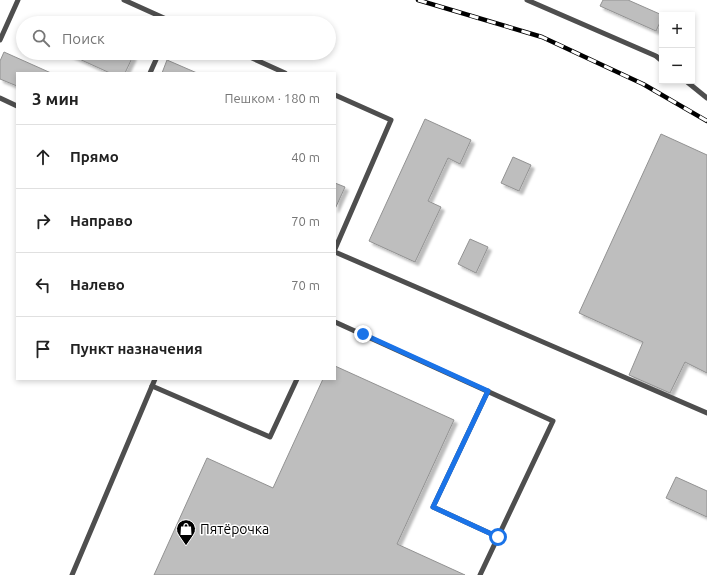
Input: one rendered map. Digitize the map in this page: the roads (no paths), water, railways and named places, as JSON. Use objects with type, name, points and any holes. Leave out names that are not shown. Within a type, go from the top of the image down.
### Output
[{"type":"lane","points":[[0,40],[18,0]]},
{"type":"lane","points":[[124,0],[158,16]]},
{"type":"lane","points":[[527,0],[659,58]]},
{"type":"lane","points":[[150,72],[156,60]]},
{"type":"lane","points":[[256,60],[283,72]]},
{"type":"lane","points":[[690,84],[707,98]]},
{"type":"lane","points":[[336,95],[391,120],[336,247]]},
{"type":"lane","points":[[0,98],[16,106]]},
{"type":"lane","points":[[336,252],[707,413]]},
{"type":"lane","points":[[336,322],[553,421],[480,575]]},
{"type":"lane","points":[[72,575],[155,380]]},
{"type":"lane","points":[[152,386],[270,437],[297,380]]},
{"type":"lane","points":[[488,391],[433,507],[498,537]]},
{"type":"railway","points":[[418,0],[542,37],[643,84],[707,121]]},
{"type":"place","name":"Пятёрочка","points":[[186,546]]}]
